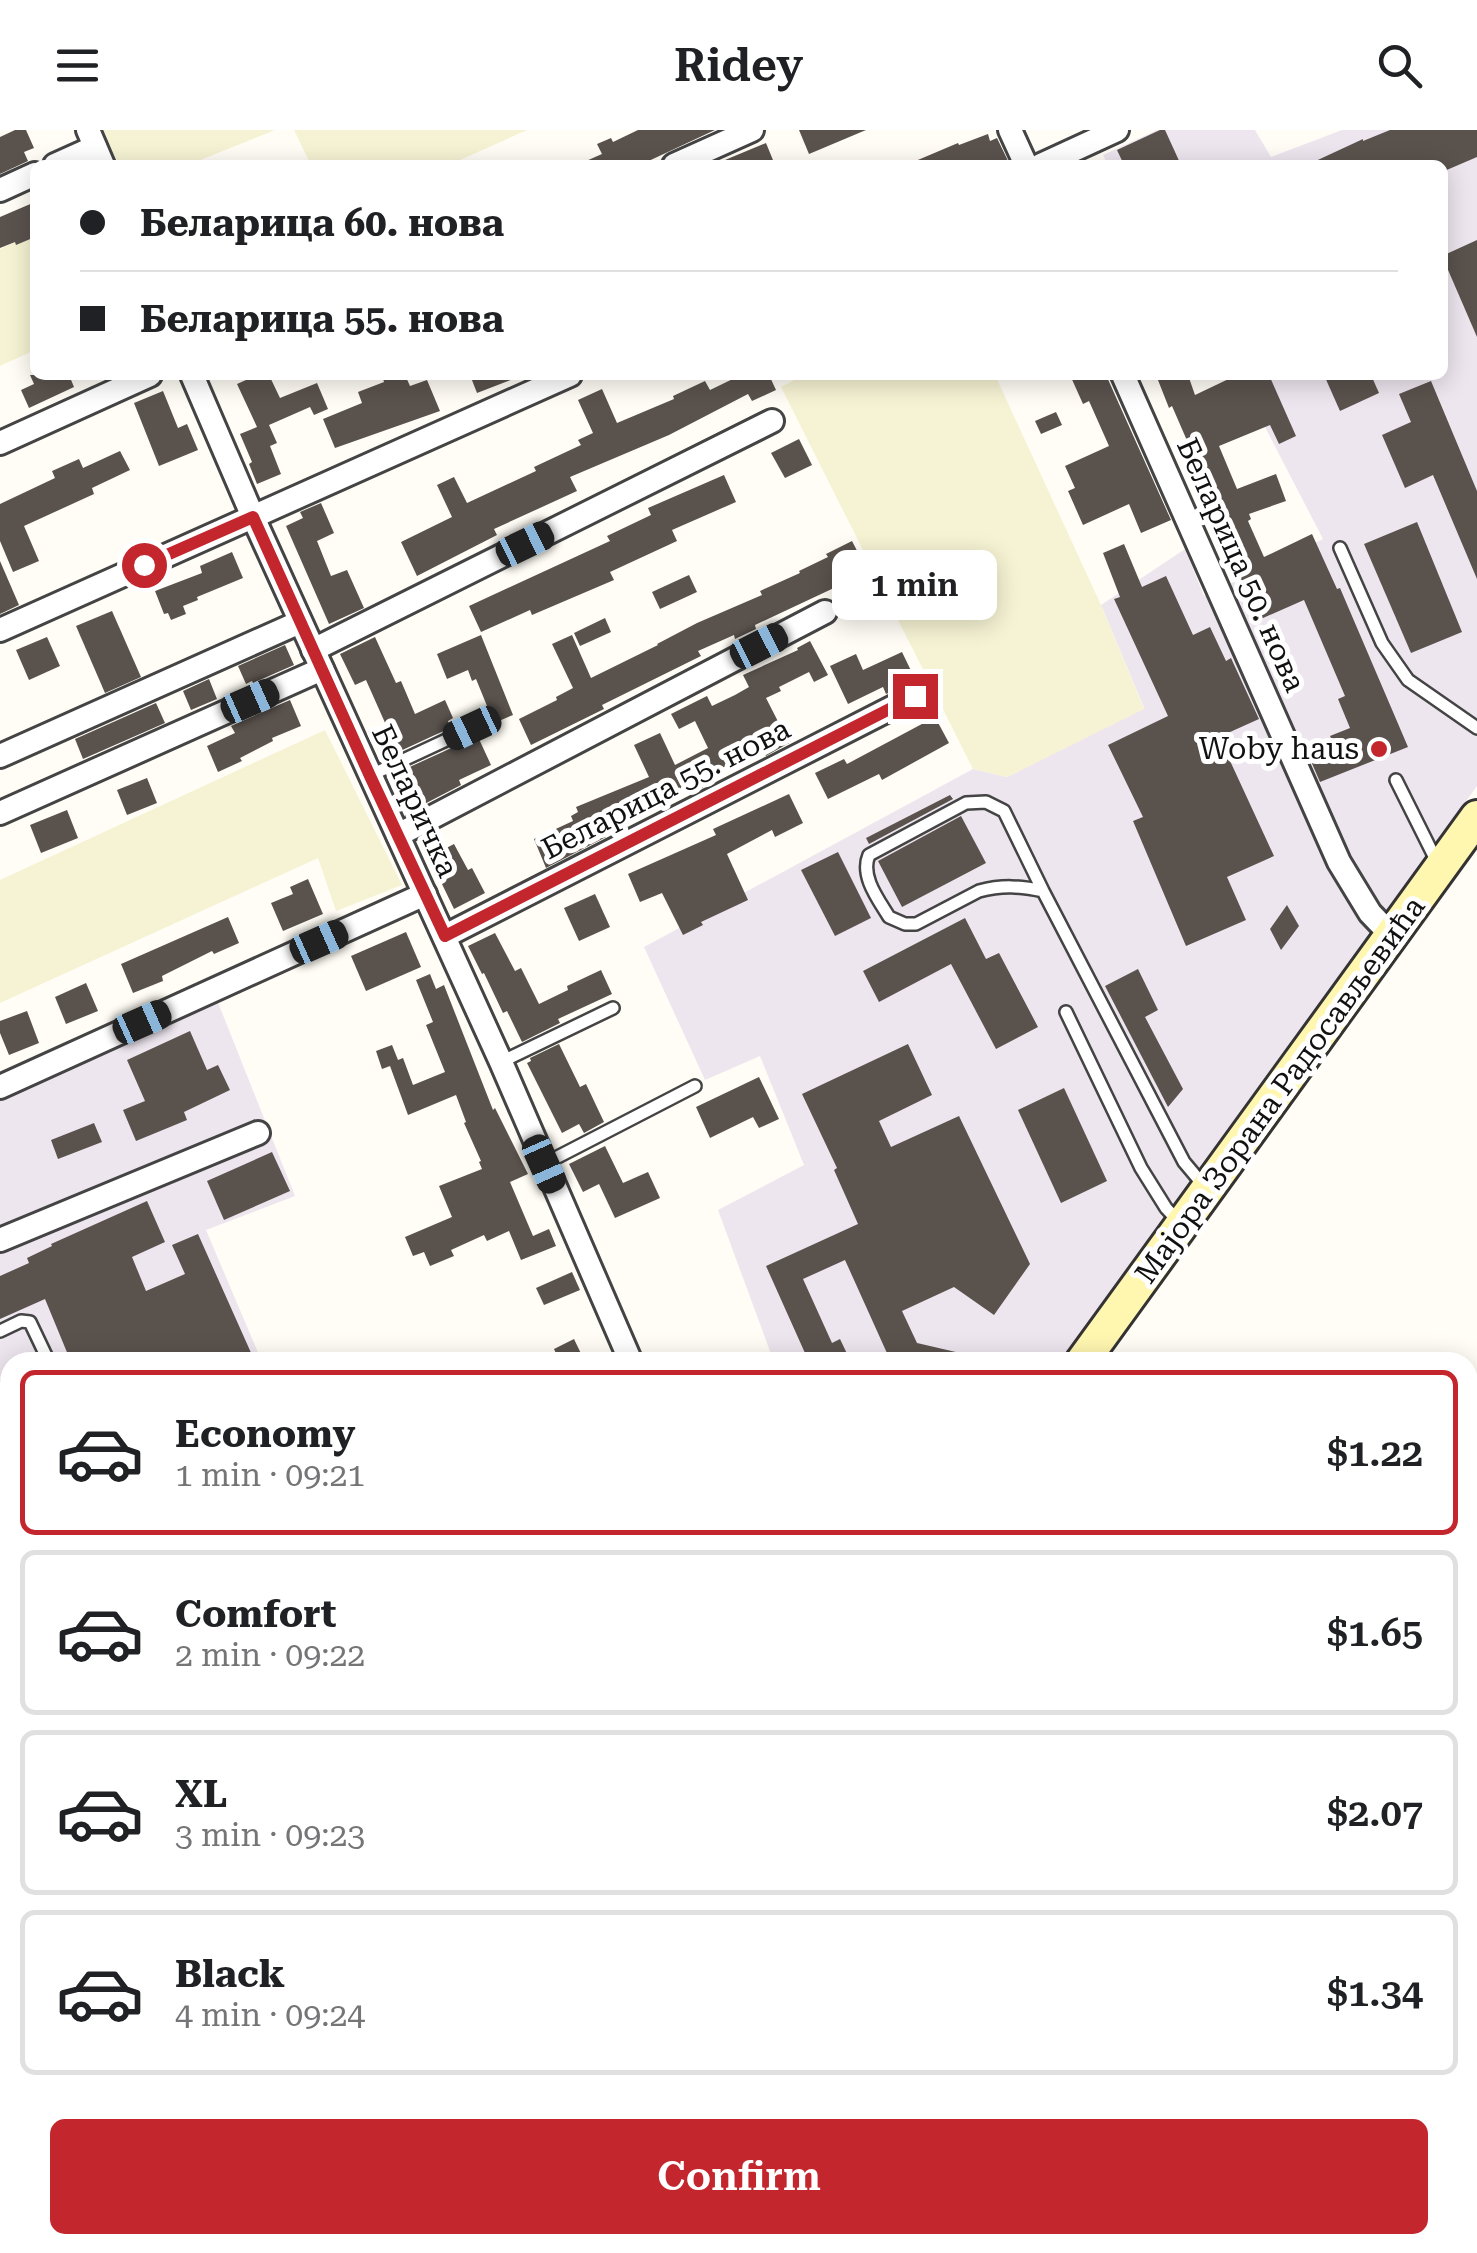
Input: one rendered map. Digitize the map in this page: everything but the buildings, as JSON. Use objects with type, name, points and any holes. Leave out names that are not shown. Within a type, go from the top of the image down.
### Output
[{"type":"main road","name":"Мајора Зорана Радосављевића","points":[[1089,1352],[1477,817]]},
{"type":"street","points":[[685,160],[752,130]]},
{"type":"street","points":[[1010,130],[1024,160]]},
{"type":"street","points":[[1052,160],[1117,130]]},
{"type":"street","points":[[65,160],[95,147]]},
{"type":"street","points":[[0,190],[30,176]]},
{"type":"street","points":[[0,443],[139,380]]},
{"type":"street","name":"Беларичка","points":[[200,380],[253,517],[445,936],[627,1352]]},
{"type":"street","points":[[0,630],[559,380]]},
{"type":"street","name":"Беларица 50. нова","points":[[1125,380],[1339,862],[1370,913],[1391,935]]},
{"type":"street","points":[[0,813],[318,660],[772,421]]},
{"type":"street","points":[[398,835],[825,612]]},
{"type":"street","points":[[0,756],[300,622]]},
{"type":"street","name":"Беларица 55. нова","points":[[445,936],[915,696]]},
{"type":"street","points":[[0,1087],[425,894]]},
{"type":"street","points":[[0,1240],[258,1133]]},
{"type":"lane","points":[[1340,548],[1382,643],[1408,680],[1477,728]]},
{"type":"lane","points":[[370,776],[472,728]]},
{"type":"lane","points":[[1396,780],[1440,868]]},
{"type":"lane","points":[[1043,892],[1010,886],[988,888],[910,925],[889,917],[864,868],[869,855],[966,803],[986,802],[1004,811],[1184,1162],[1208,1190]]},
{"type":"lane","points":[[501,1062],[613,1008]]},
{"type":"lane","points":[[1066,1012],[1141,1168],[1166,1208],[1182,1225]]},
{"type":"lane","points":[[544,1164],[696,1086]]},
{"type":"lane","points":[[0,1330],[21,1321],[30,1322],[44,1352]]},
{"type":"shaded area","points":[[98,130],[275,130],[200,160],[111,160]]},
{"type":"shaded area","points":[[294,130],[527,130],[460,160],[309,160]]},
{"type":"shaded area","points":[[1157,130],[1255,130],[1271,157],[1342,130],[1477,130],[1477,786],[1070,1352],[770,1352],[718,1210],[804,1165],[760,1056],[705,1080],[644,947],[973,769],[1007,777],[1144,708],[1101,605],[1185,549],[1204,596],[1323,539],[1241,380],[1448,380],[1448,160],[1106,160],[1103,155]]},
{"type":"shaded area","points":[[30,235],[30,352],[0,366],[0,249]]},
{"type":"shaded area","points":[[794,380],[997,380],[1101,605],[1144,709],[1007,777],[973,769],[781,387]]},
{"type":"shaded area","points":[[325,730],[402,885],[336,911],[318,858],[0,1003],[0,880]]},
{"type":"shaded area","points":[[217,1000],[295,1196],[206,1230],[258,1352],[0,1352],[0,1097]]},
{"type":"place","name":"Woby haus","points":[[1379,749]]},
{"type":"route","points":[[144,565],[253,517],[445,936],[915,696]]}]
